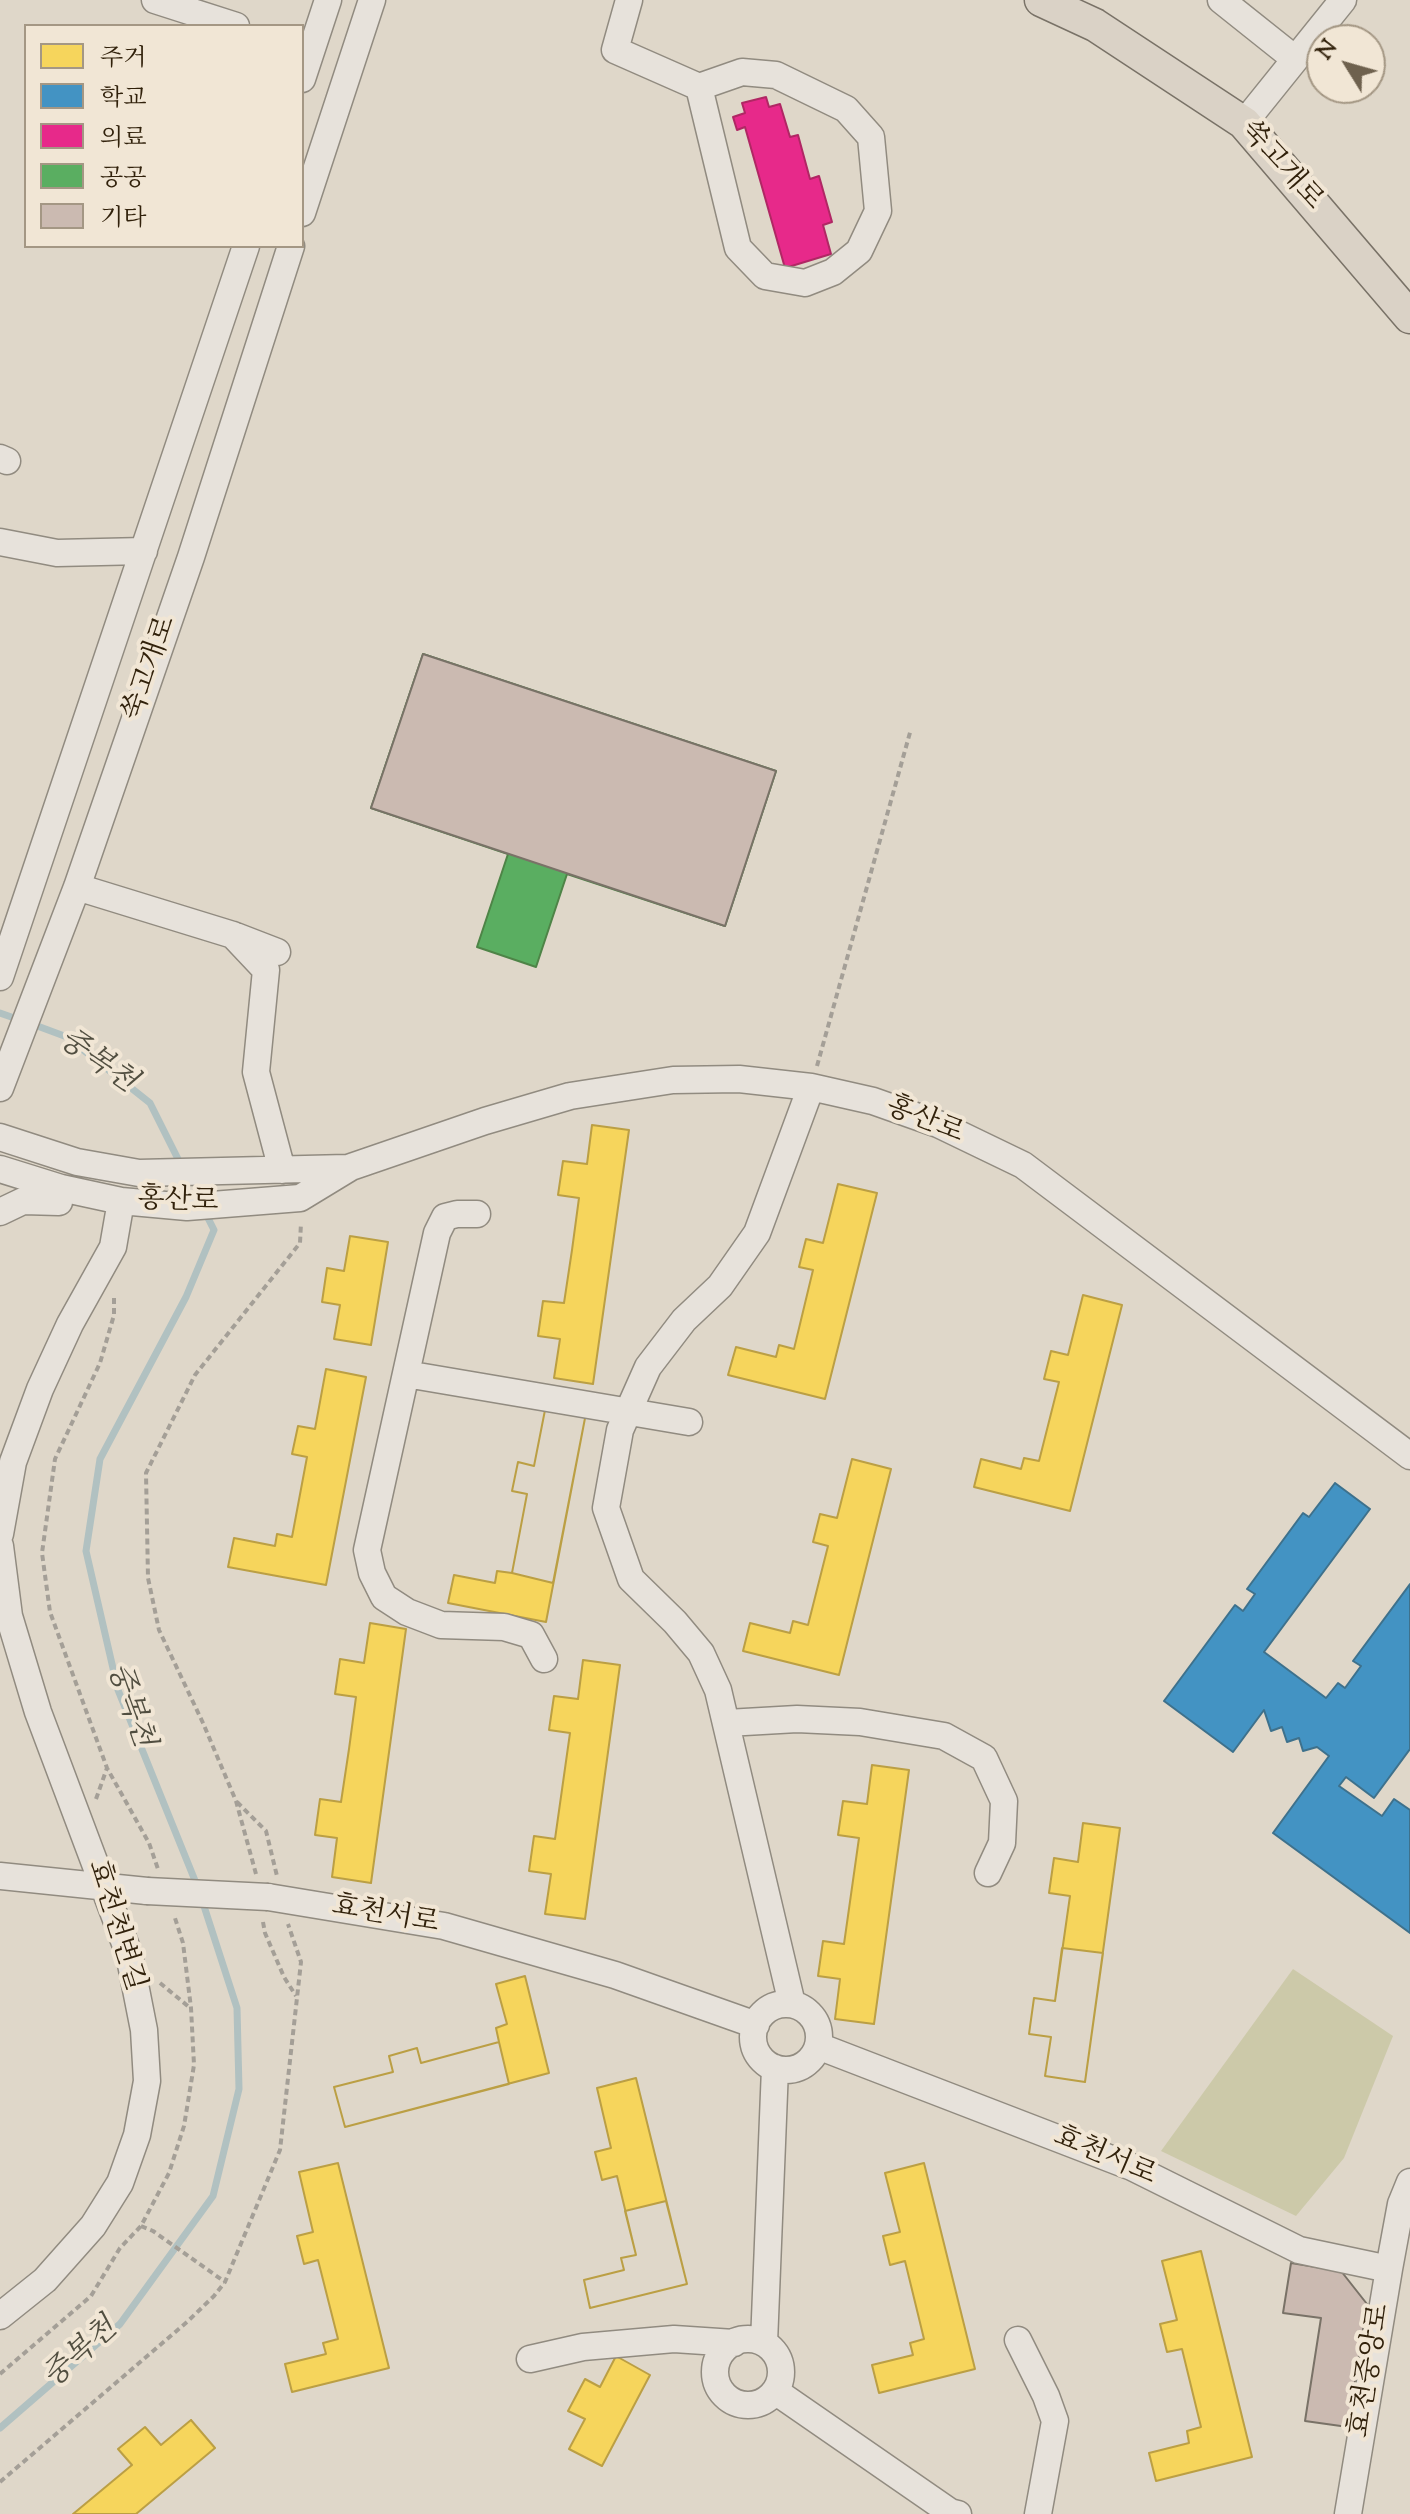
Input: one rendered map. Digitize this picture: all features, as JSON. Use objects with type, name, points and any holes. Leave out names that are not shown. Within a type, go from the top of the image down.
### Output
[{"type":"main road","name":"쑥고개로","points":[[1041,0],[1095,25],[1244,123],[1410,317]]},
{"type":"street","points":[[155,0],[230,24]]},
{"type":"street","points":[[307,49],[328,0]]},
{"type":"street","points":[[304,207],[372,0]]},
{"type":"street","points":[[629,0],[615,50],[699,87],[742,72],[776,75],[846,109],[871,137],[877,196],[878,211],[859,251],[833,272],[805,283],[765,276],[738,248],[699,87]]},
{"type":"street","points":[[1221,0],[1295,59]]},
{"type":"street","points":[[1244,123],[1343,0]]},
{"type":"street","name":"쑥고개로","points":[[3,970],[245,248]]},
{"type":"street","name":"쑥고개로","points":[[4,1077],[77,887],[191,557],[290,248]]},
{"type":"street","points":[[0,543],[57,553],[144,551]]},
{"type":"street","points":[[77,887],[233,935],[277,952]]},
{"type":"street","points":[[233,935],[266,970],[256,1072],[282,1170]]},
{"type":"street","name":"홍산로","points":[[0,1169],[61,1188],[187,1207],[300,1198],[351,1167],[485,1121],[570,1096],[673,1080],[739,1079],[811,1087],[873,1101],[938,1124],[1023,1165],[1410,1456]]},
{"type":"street","points":[[792,2004],[718,1690],[701,1653],[675,1622],[631,1579],[606,1508],[620,1430],[648,1367],[684,1320],[720,1286],[757,1233],[811,1087]]},
{"type":"street","name":"홍산로","points":[[0,1137],[77,1162],[139,1173],[351,1167]]},
{"type":"street","points":[[0,1212],[23,1201],[59,1202],[61,1188]]},
{"type":"street","points":[[0,1534],[13,1462],[40,1389],[113,1247],[133,1201]]},
{"type":"street","points":[[477,1214],[445,1217],[437,1233],[367,1550],[372,1573],[384,1597],[407,1612],[441,1625],[504,1627],[531,1635],[544,1659]]},
{"type":"street","points":[[406,1374],[689,1422]]},
{"type":"street","name":"효천천변길","points":[[0,1546],[9,1616],[38,1712],[129,1954],[144,2030],[147,2081],[137,2135],[120,2183],[93,2226],[45,2280],[0,2316]]},
{"type":"street","points":[[727,1723],[797,1719],[860,1722],[944,1736],[984,1758],[1004,1801],[1002,1843],[988,1873]]},
{"type":"street","name":"효천서로","points":[[0,1876],[104,1888],[153,1881],[444,1926],[615,1975],[756,2025]]},
{"type":"street","points":[[792,2004],[811,2014],[819,2034],[818,2046],[813,2055],[796,2068],[775,2068],[759,2055],[753,2035],[762,2015],[770,2008],[792,2004]]},
{"type":"street","name":"효천서로","points":[[818,2046],[1132,2167],[1299,2250],[1389,2269]]},
{"type":"street","points":[[764,2343],[775,2068]]},
{"type":"street","name":"효천중앙로","points":[[1348,2514],[1401,2204],[1410,2182]]},
{"type":"street","points":[[530,2359],[583,2347],[674,2339],[734,2343]]},
{"type":"street","points":[[741,2339],[764,2343],[778,2359],[779,2381],[775,2391],[767,2398],[748,2405],[737,2403],[721,2391],[716,2381],[718,2360],[723,2350],[741,2339]]},
{"type":"street","points":[[1018,2340],[1055,2421],[1038,2514]]},
{"type":"street","points":[[775,2391],[950,2512],[958,2514]]},
{"type":"path","points":[[811,1087],[911,729]]},
{"type":"path","points":[[0,2482],[214,2296],[225,2282],[280,2150],[301,1962],[274,1898],[266,1831],[236,1801],[159,1630],[148,1578],[146,1473],[195,1375],[300,1243],[300,1198]]},
{"type":"path","points":[[114,1288],[114,1315],[100,1363],[55,1459],[42,1553],[50,1612],[107,1768],[149,1843],[153,1881]]},
{"type":"path","points":[[0,2374],[91,2296],[120,2248],[141,2226],[169,2173],[184,2126],[194,2065],[183,1943],[173,1914]]},
{"type":"path","points":[[141,2226],[153,2231],[225,2282]]},
{"type":"shaded area","points":[[1293,1969],[1393,2036],[1344,2158],[1296,2216],[1161,2151]]},
{"type":"building: 주거","points":[[592,1125],[629,1130],[593,1384],[554,1378],[560,1339],[538,1336],[543,1301],[564,1303],[572,1250],[579,1198],[558,1195],[563,1161],[587,1164]]},
{"type":"building: 주거","points":[[838,1184],[877,1193],[825,1399],[728,1375],[736,1347],[776,1357],[779,1345],[794,1349],[813,1270],[799,1267],[806,1239],[823,1243]]},
{"type":"building: 주거","points":[[350,1236],[388,1242],[371,1345],[334,1339],[340,1305],[322,1302],[327,1268],[344,1271]]},
{"type":"building: 주거","points":[[1083,1295],[1122,1305],[1070,1511],[974,1487],[981,1459],[1021,1469],[1024,1458],[1039,1461],[1059,1382],[1044,1379],[1051,1351],[1068,1355]]},
{"type":"building: 주거","points":[[326,1369],[366,1377],[326,1585],[228,1567],[234,1538],[275,1546],[277,1534],[292,1537],[307,1457],[292,1454],[298,1426],[315,1429]]},
{"type":"building: 주거","points":[[546,1405],[586,1413],[546,1622],[448,1603],[454,1575],[495,1583],[497,1571],[512,1573],[527,1494],[512,1491],[518,1462],[534,1466]]},
{"type":"building: 주거","points":[[546,1405],[586,1413],[553,1583],[512,1573],[527,1494],[512,1491],[518,1462],[534,1466]]},
{"type":"building: 주거","points":[[852,1459],[891,1469],[839,1675],[743,1651],[750,1623],[790,1633],[793,1621],[808,1625],[828,1546],[813,1542],[820,1514],[837,1518]]},
{"type":"building: 주거","points":[[370,1623],[406,1629],[371,1883],[332,1877],[337,1838],[315,1835],[320,1799],[341,1802],[349,1749],[356,1697],[335,1694],[340,1659],[364,1663]]},
{"type":"building: 주거","points":[[583,1660],[620,1665],[585,1919],[545,1914],[551,1874],[529,1871],[534,1836],[555,1839],[570,1733],[549,1730],[554,1696],[578,1699]]},
{"type":"building: 주거","points":[[872,1765],[909,1770],[874,2024],[835,2019],[840,1979],[818,1976],[823,1941],[844,1944],[859,1838],[838,1835],[843,1801],[867,1804]]},
{"type":"building: 주거","points":[[1083,1823],[1120,1828],[1085,2082],[1045,2076],[1051,2037],[1029,2034],[1034,1998],[1055,2001],[1070,1896],[1049,1893],[1054,1858],[1078,1862]]},
{"type":"building: 주거","points":[[1062,1948],[1103,1953],[1085,2082],[1045,2076],[1051,2037],[1029,2034],[1034,1998],[1055,2001]]},
{"type":"building: 주거","points":[[525,1976],[549,2073],[345,2127],[334,2087],[393,2072],[389,2056],[417,2048],[421,2063],[499,2042],[496,2028],[507,2024],[496,1984]]},
{"type":"building: 주거","points":[[499,2042],[509,2084],[345,2127],[334,2087],[393,2072],[389,2056],[417,2048],[421,2063]]},
{"type":"building: 주거","points":[[636,2078],[687,2284],[590,2308],[584,2280],[624,2270],[621,2258],[636,2255],[617,2176],[602,2180],[595,2152],[611,2148],[597,2088]]},
{"type":"building: 주거","points":[[338,2163],[389,2368],[292,2392],[285,2364],[326,2354],[323,2343],[338,2339],[318,2260],[304,2264],[297,2236],[313,2232],[299,2172]]},
{"type":"building: 주거","points":[[924,2163],[975,2369],[879,2393],[872,2365],[913,2355],[910,2343],[924,2339],[905,2261],[890,2265],[883,2236],[900,2232],[885,2173]]},
{"type":"building: 주거","points":[[666,2201],[687,2284],[590,2308],[584,2280],[624,2270],[621,2258],[636,2255],[625,2211]]},
{"type":"building: 주거","points":[[1201,2251],[1252,2457],[1156,2481],[1149,2453],[1189,2443],[1187,2431],[1201,2427],[1182,2349],[1167,2352],[1160,2324],[1177,2320],[1162,2261]]},
{"type":"building: 주거","points":[[616,2356],[650,2375],[602,2466],[569,2449],[585,2419],[568,2411],[585,2379],[600,2387]]},
{"type":"building: 주거","points":[[191,2420],[215,2448],[136,2514],[73,2514],[132,2465],[118,2449],[145,2427],[161,2445]]},
{"type":"building: 학교","points":[[1335,1483],[1370,1509],[1264,1652],[1326,1698],[1338,1683],[1345,1688],[1361,1666],[1353,1661],[1410,1584],[1410,1749],[1374,1798],[1346,1777],[1339,1786],[1382,1816],[1394,1799],[1410,1810],[1410,1933],[1273,1833],[1329,1756],[1317,1747],[1303,1751],[1299,1738],[1287,1742],[1282,1727],[1271,1731],[1264,1710],[1233,1752],[1164,1701],[1235,1605],[1243,1611],[1255,1594],[1247,1589],[1303,1513],[1309,1517]]},
{"type":"building: 의료","points":[[766,97],[769,107],[780,104],[790,137],[798,135],[810,179],[819,176],[832,222],[823,225],[831,254],[785,268],[745,127],[737,130],[733,117],[745,113],[742,103]]},
{"type":"building: 공공","points":[[423,654],[776,771],[725,926],[567,874],[536,967],[477,947],[508,854],[371,808]]},
{"type":"building: 기타","points":[[423,654],[776,771],[725,926],[371,808]]},
{"type":"building: 기타","points":[[1291,2263],[1341,2271],[1367,2304],[1348,2427],[1305,2421],[1321,2318],[1283,2313]]},
{"type":"waterway","name":"중복천","points":[[0,1013],[20,1020]]},
{"type":"waterway","name":"중복천","points":[[32,1024],[67,1037],[150,1103],[182,1167]]},
{"type":"waterway","name":"중복천","points":[[198,1888],[118,1690],[86,1551],[100,1459],[186,1297],[214,1230],[204,1210]]},
{"type":"waterway","name":"중복천","points":[[0,2428],[120,2324],[213,2196],[239,2089],[237,2008],[202,1900]]}]
